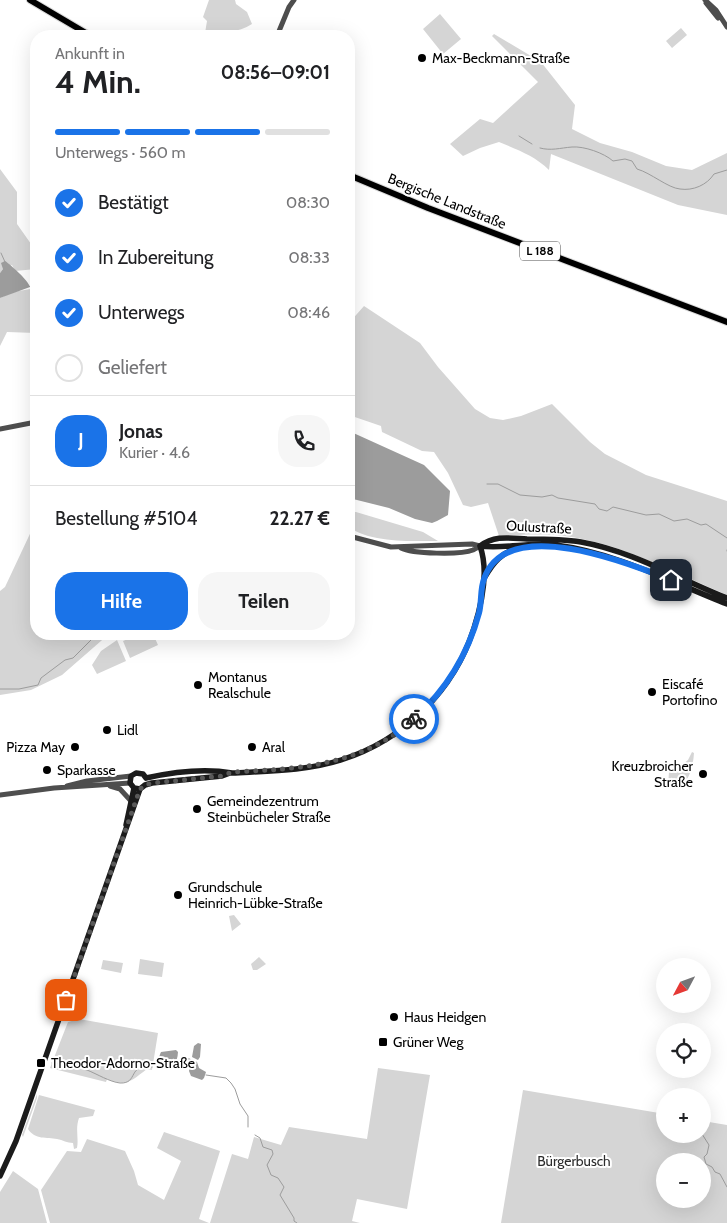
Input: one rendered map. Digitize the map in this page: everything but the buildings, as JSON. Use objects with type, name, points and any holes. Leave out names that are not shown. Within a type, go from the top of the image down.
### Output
[{"type":"main road","points":[[30,0],[81,30]]},
{"type":"main road","name":"Bergische Landstraße","points":[[355,177],[428,208],[727,322]]},
{"type":"main road","name":"Oulustraße","points":[[480,546],[496,538],[510,537],[581,542],[606,548],[727,598]]},
{"type":"main road","name":"Oulustraße","points":[[480,546],[537,545],[565,547],[602,555],[639,567],[727,604]]},
{"type":"main road","points":[[126,829],[126,820],[131,801],[138,786],[146,778],[198,771],[232,772],[293,769],[340,760],[376,746],[410,723],[442,690],[468,645],[479,612],[484,579],[484,557],[480,546]]},
{"type":"main road","points":[[484,579],[494,562],[514,549],[565,547]]},
{"type":"main road","points":[[138,786],[222,776],[232,772]]},
{"type":"main road","points":[[0,1176],[16,1142],[130,820],[138,786],[132,776],[139,773],[146,778]]},
{"type":"street","points":[[281,30],[294,0]]},
{"type":"street","points":[[705,0],[716,10],[726,25]]},
{"type":"street","points":[[0,428],[30,423]]},
{"type":"street","points":[[355,538],[400,548],[472,544],[480,546]]},
{"type":"street","points":[[61,788],[87,781],[132,776]]},
{"type":"street","points":[[99,785],[120,789],[131,801]]},
{"type":"street","points":[[0,795],[99,785],[138,786]]},
{"type":"green space","points":[[209,0],[235,0],[236,4],[247,12],[252,24],[238,30],[206,30],[207,21],[203,17]]},
{"type":"green space","points":[[440,14],[461,39],[443,54],[423,29]]},
{"type":"green space","points":[[681,28],[687,35],[672,48],[666,41]]},
{"type":"green space","points":[[494,34],[541,62],[575,105],[572,129],[600,143],[632,152],[666,166],[692,170],[727,153],[727,215],[678,205],[551,154],[549,170],[532,157],[499,142],[463,156],[450,144],[480,119],[493,123],[538,82],[492,36]]},
{"type":"green space","points":[[0,169],[17,192],[17,224],[30,242],[30,270],[15,271],[12,265],[3,269],[0,273]]},
{"type":"green space","points":[[30,289],[30,333],[7,332],[0,346],[0,298],[13,292]]},
{"type":"green space","points":[[364,306],[420,343],[438,367],[475,409],[490,418],[503,420],[521,416],[552,404],[590,442],[605,454],[646,475],[727,501],[727,595],[647,560],[606,545],[564,536],[531,534],[499,536],[488,503],[471,507],[463,505],[448,473],[434,452],[422,451],[382,432],[381,426],[355,417],[355,316]]},
{"type":"green space","points":[[355,512],[423,532],[438,541],[392,540],[368,536],[355,530]]},
{"type":"green space","points":[[30,534],[30,640],[102,640],[62,675],[31,690],[0,695],[0,591],[5,587]]},
{"type":"green space","points":[[117,640],[126,661],[97,674],[92,665],[101,651]]},
{"type":"green space","points":[[156,640],[158,645],[130,658],[123,641]]},
{"type":"green space","points":[[692,752],[694,753],[692,767],[684,784],[681,788],[668,786],[669,772],[673,772],[688,760]]},
{"type":"green space","points":[[234,915],[241,924],[232,931],[229,916]]},
{"type":"green space","points":[[259,957],[266,964],[257,970],[253,970],[251,964]]},
{"type":"green space","points":[[140,959],[164,963],[162,977],[138,974]]},
{"type":"green space","points":[[103,960],[123,963],[121,973],[101,969]]},
{"type":"green space","points":[[79,1019],[158,1033],[152,1070],[147,1069],[133,1080],[124,1083],[107,1079],[106,1082],[50,1068],[68,1022]]},
{"type":"green space","points":[[378,1068],[430,1075],[407,1209],[357,1199],[352,1221],[360,1223],[210,1223],[232,1154],[248,1159],[254,1137],[281,1145],[289,1127],[367,1139]]},
{"type":"green space","name":"Bürgerbusch","points":[[523,1090],[656,1112],[656,1143],[711,1143],[711,1122],[727,1125],[727,1223],[501,1223]]},
{"type":"green space","points":[[37,1094],[37,1098],[23,1137],[22,1135]]},
{"type":"green space","points":[[39,1095],[95,1110],[93,1116],[79,1118],[77,1148],[74,1149],[73,1143],[34,1135],[28,1129]]},
{"type":"green space","points":[[164,1132],[220,1151],[199,1219],[209,1223],[50,1223],[41,1190],[67,1151],[81,1152],[87,1139],[125,1151],[138,1185],[164,1200],[181,1161],[157,1148]]},
{"type":"green space","points":[[13,1171],[38,1189],[47,1223],[0,1223],[0,1192]]},
{"type":"shaded area","points":[[5,261],[23,277],[30,287],[0,298],[0,273],[3,269],[1,263]]},
{"type":"shaded area","points":[[355,434],[424,465],[450,491],[448,515],[432,523],[415,519],[389,508],[355,500]]},
{"type":"shaded area","points":[[198,1043],[201,1044],[198,1060],[192,1057],[194,1046]]},
{"type":"shaded area","points":[[176,1050],[178,1052],[177,1060],[174,1065],[170,1068],[162,1067],[159,1058],[161,1052]]},
{"type":"shaded area","points":[[184,1056],[197,1062],[199,1068],[206,1072],[202,1080],[191,1076],[189,1071],[191,1061],[187,1066],[180,1061]]},
{"type":"waterway","points":[[519,136],[532,144]]},
{"type":"waterway","points":[[540,148],[582,148],[599,153],[613,161],[625,159],[632,161],[637,169],[680,189],[690,189],[699,186],[708,181],[714,174],[727,170]]},
{"type":"waterway","points":[[1,253],[5,262]]},
{"type":"waterway","points":[[487,484],[498,484],[520,495],[542,497],[552,495],[558,498],[595,504],[599,509],[607,511],[613,507],[646,515],[659,514],[674,521],[687,519],[701,525],[706,524],[727,538]]},
{"type":"waterway","points":[[0,689],[19,689],[38,685],[41,678],[65,660],[73,658],[91,640]]},
{"type":"waterway","points":[[52,1063],[83,1069],[120,1083],[130,1080],[139,1068],[152,1067]]},
{"type":"waterway","points":[[206,1075],[226,1078],[231,1083],[240,1104],[248,1116],[248,1127]]},
{"type":"waterway","points":[[255,1135],[260,1138],[263,1147],[272,1150],[273,1154],[267,1165],[271,1175],[278,1178],[284,1187],[280,1195],[294,1221],[297,1223]]},
{"type":"waterway","points":[[708,1143],[707,1154],[704,1157],[706,1164],[720,1174],[727,1187]]},
{"type":"way so far","points":[[66,1000],[140,789],[152,783],[222,776],[232,772],[303,768],[340,760],[376,746],[414,719]]},
{"type":"place","name":"Max-Beckmann-Straße","points":[[422,58]]},
{"type":"place","name":"Montanus Realschule","points":[[198,685]]},
{"type":"place","name":"Eiscafé Portofino","points":[[652,692]]},
{"type":"place","name":"Lidl","points":[[107,730]]},
{"type":"place","name":"Pizza May","points":[[75,747]]},
{"type":"place","name":"Aral","points":[[252,747]]},
{"type":"place","name":"Sparkasse","points":[[47,770]]},
{"type":"place","name":"Kreuzbroicher Straße","points":[[703,774]]},
{"type":"place","name":"Gemeindezentrum Steinbücheler Straße","points":[[197,809]]},
{"type":"place","name":"Grundschule Heinrich-Lübke-Straße","points":[[178,895]]},
{"type":"place","name":"Haus Heidgen","points":[[394,1017]]},
{"type":"place","name":"Grüner Weg","points":[[383,1042]]},
{"type":"place","name":"Theodor-Adorno-Straße","points":[[41,1063]]},
{"type":"route","points":[[414,719],[442,690],[450,678],[468,645],[479,612],[484,579],[494,562],[508,552],[523,547],[565,547],[602,555],[671,580]]}]
